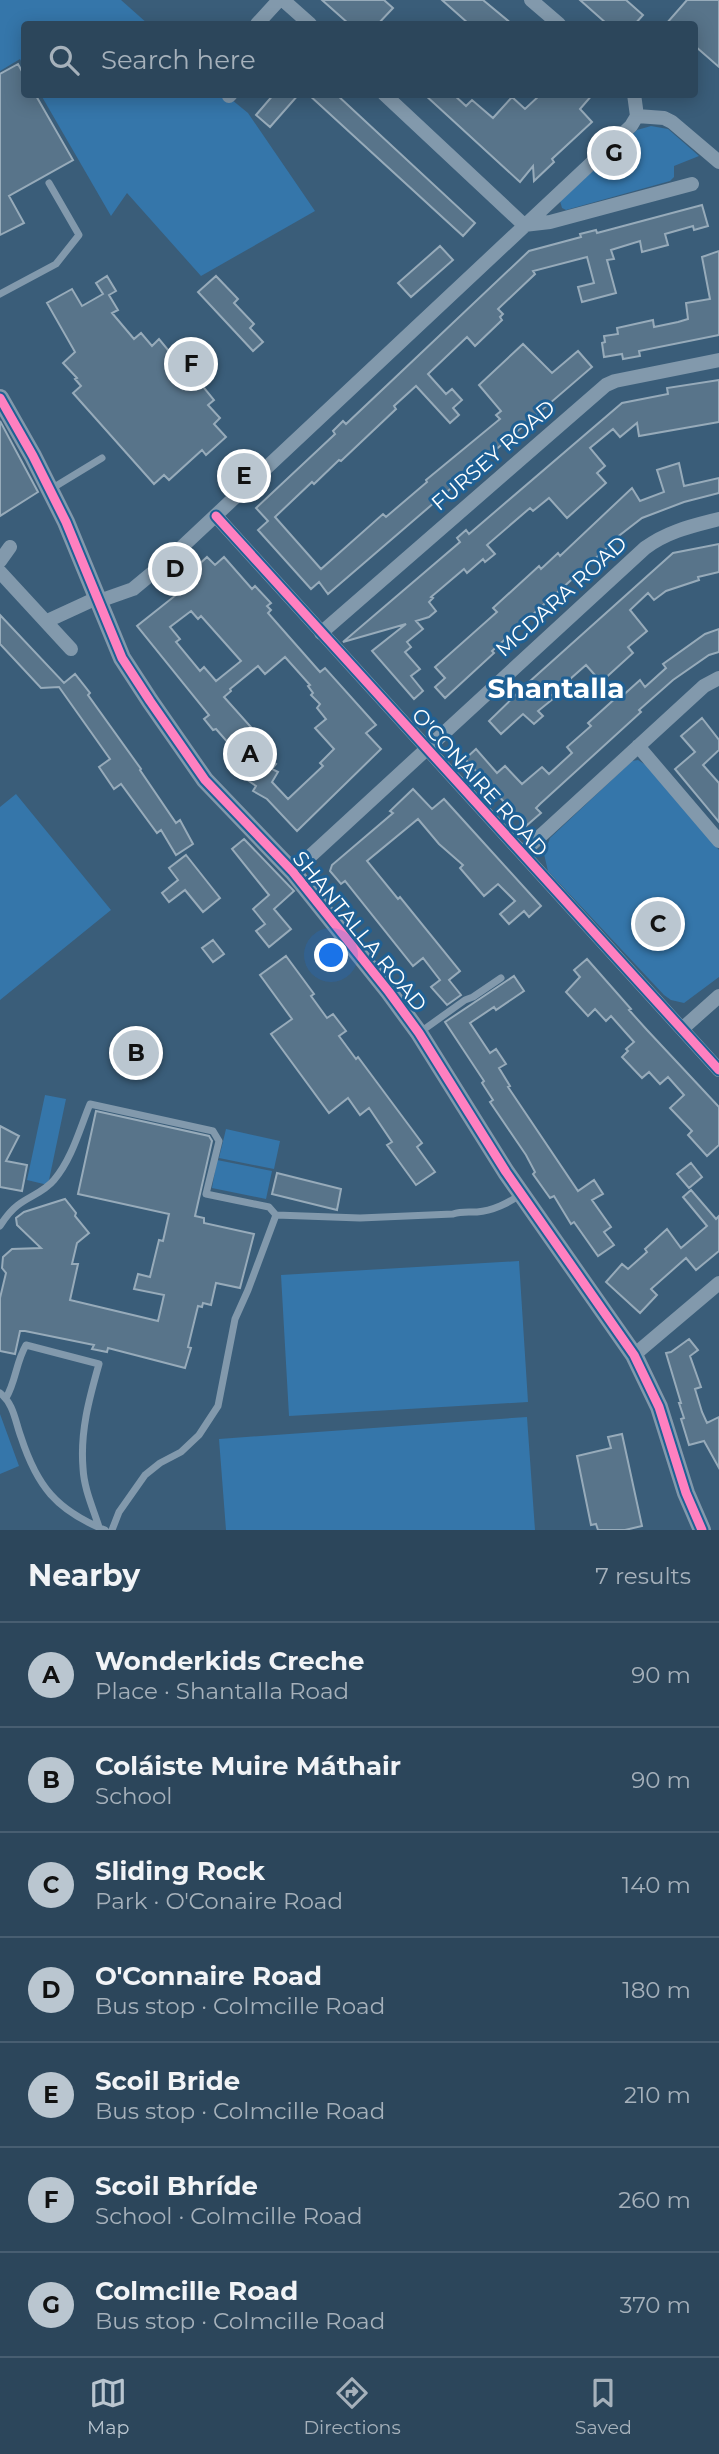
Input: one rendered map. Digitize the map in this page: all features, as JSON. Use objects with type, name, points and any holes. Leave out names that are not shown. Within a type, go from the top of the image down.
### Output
[{"type":"street","points":[[260,21],[281,0],[302,21]]},
{"type":"street","points":[[531,0],[556,21]]},
{"type":"street","points":[[388,98],[524,225],[550,222],[692,184]]},
{"type":"street","points":[[47,621],[98,599],[133,589],[150,576],[631,126],[637,116],[635,98]]},
{"type":"street","points":[[637,116],[664,118],[672,122],[719,162]]},
{"type":"street","name":"FURSEY ROAD","points":[[321,633],[606,385],[719,360]]},
{"type":"street","name":"SHANTALLA ROAD","points":[[0,398],[50,489],[85,565],[122,658],[214,792],[293,872],[419,1033],[522,1194],[634,1355],[659,1407],[686,1493],[702,1530]]},
{"type":"street","name":"O'CONAIRE ROAD","points":[[216,516],[719,1070]]},
{"type":"street","name":"MCDARA ROAD","points":[[293,872],[645,548],[669,533],[719,519]]},
{"type":"street","points":[[0,561],[10,547]]},
{"type":"street","points":[[0,572],[71,649]]},
{"type":"street","points":[[522,853],[704,686],[719,678]]},
{"type":"street","points":[[638,746],[719,841]]},
{"type":"street","points":[[682,1029],[719,996]]},
{"type":"street","points":[[634,1355],[719,1283]]},
{"type":"lane","points":[[0,294],[56,264],[79,234],[49,183]]},
{"type":"lane","points":[[50,489],[102,458]]},
{"type":"lane","points":[[419,1033],[464,1000],[501,978]]},
{"type":"lane","points":[[0,1226],[19,1204],[38,1194],[55,1179],[66,1161],[90,1104],[213,1130],[219,1141],[206,1194],[269,1207],[276,1215],[360,1218],[480,1212],[510,1202],[522,1194]]},
{"type":"lane","points":[[112,1530],[119,1512],[145,1475],[190,1444],[209,1423],[218,1406],[235,1319],[276,1215]]},
{"type":"lane","points":[[26,1345],[99,1364],[85,1414],[83,1469],[86,1490],[102,1529],[62,1506],[35,1475],[3,1395],[12,1388],[20,1354],[26,1345]]},
{"type":"shaded area","points":[[0,0],[121,0],[145,21],[21,21],[21,61],[20,59],[0,71]]},
{"type":"shaded area","points":[[43,98],[230,98],[248,113],[315,211],[201,276],[127,193],[111,216]]},
{"type":"shaded area","points":[[651,126],[668,129],[699,156],[674,166],[674,177],[670,181],[566,210],[562,208],[560,201],[637,130]]},
{"type":"shaded area","points":[[638,760],[649,767],[719,850],[719,977],[684,1003],[664,995],[548,871],[544,854],[550,838],[632,761]]},
{"type":"shaded area","points":[[16,794],[111,910],[0,1000],[0,807]]},
{"type":"shaded area","points":[[45,1095],[66,1099],[48,1185],[27,1180]]},
{"type":"shaded area","points":[[226,1129],[280,1141],[274,1169],[219,1158]]},
{"type":"shaded area","points":[[217,1160],[272,1171],[266,1199],[212,1188]]},
{"type":"shaded area","points":[[519,1261],[528,1402],[289,1416],[281,1275]]},
{"type":"shaded area","points":[[0,1414],[19,1466],[0,1474]]},
{"type":"shaded area","points":[[527,1417],[535,1530],[226,1530],[219,1439]]},
{"type":"building","points":[[322,0],[384,0],[393,8],[381,21],[346,21]]},
{"type":"building","points":[[442,0],[483,0],[508,21],[466,21]]},
{"type":"building","points":[[580,0],[626,0],[643,15],[638,21],[604,21]]},
{"type":"building","points":[[687,0],[719,0],[719,67],[698,49],[698,21],[669,21]]},
{"type":"building","points":[[18,64],[21,70],[21,98],[37,98],[73,160],[9,196],[24,223],[0,235],[0,74]]},
{"type":"building","points":[[271,98],[295,98],[270,127],[256,115]]},
{"type":"building","points":[[312,98],[340,98],[475,223],[463,236]]},
{"type":"building","points":[[428,98],[457,98],[466,106],[472,100],[493,118],[511,98],[525,109],[537,98],[590,98],[580,109],[592,122],[552,159],[554,162],[534,181],[533,166],[520,182]]},
{"type":"building","points":[[702,205],[708,226],[694,230],[693,226],[665,234],[668,245],[642,252],[640,241],[611,250],[614,259],[607,260],[616,293],[582,302],[578,287],[594,283],[587,257],[533,271],[535,274],[498,309],[503,314],[500,317],[502,320],[475,346],[467,337],[428,374],[446,394],[452,389],[462,400],[453,408],[459,415],[450,423],[416,386],[394,406],[396,409],[341,461],[314,484],[312,482],[275,517],[321,569],[383,514],[386,517],[500,419],[496,415],[501,411],[479,385],[523,344],[552,373],[578,351],[592,367],[328,594],[319,582],[311,589],[258,530],[268,521],[256,508],[335,434],[333,431],[343,421],[346,424],[529,251],[581,237],[580,234],[596,230],[597,233]]},
{"type":"building","points":[[440,246],[453,260],[411,297],[398,283]]},
{"type":"building","points":[[719,251],[719,335],[639,351],[640,356],[623,359],[622,354],[604,357],[604,336],[618,334],[617,328],[653,320],[654,327],[688,319],[686,303],[710,299],[702,257]]},
{"type":"building","points":[[107,276],[116,291],[109,295],[118,310],[112,313],[134,339],[141,333],[152,346],[159,339],[178,362],[167,371],[183,389],[196,378],[214,400],[208,405],[220,418],[214,424],[226,437],[206,455],[202,450],[169,480],[164,475],[154,484],[73,393],[81,386],[63,363],[75,352],[47,303],[72,289],[82,306],[103,294],[96,283]]},
{"type":"building","points":[[216,276],[238,299],[234,303],[254,324],[250,328],[263,342],[253,351],[198,292]]},
{"type":"building","points":[[719,380],[719,422],[639,436],[637,423],[620,437],[613,429],[590,448],[605,466],[597,473],[606,483],[567,518],[549,498],[533,511],[530,508],[487,545],[495,554],[485,562],[483,559],[467,573],[464,569],[431,597],[433,598],[429,602],[436,611],[429,617],[416,621],[423,629],[407,642],[411,647],[405,652],[420,669],[411,676],[423,691],[414,699],[372,651],[406,624],[343,642],[460,542],[457,538],[466,530],[469,534],[622,403],[668,394],[667,388]]},
{"type":"building","points":[[0,421],[38,492],[0,516]]},
{"type":"building","points":[[679,463],[684,486],[719,478],[719,493],[684,502],[642,518],[607,545],[608,547],[492,651],[494,653],[445,698],[435,687],[445,678],[435,667],[497,612],[493,608],[539,566],[541,569],[558,553],[560,556],[632,488],[640,501],[664,492],[657,470]]},
{"type":"building","points":[[719,544],[719,572],[698,577],[699,580],[666,591],[654,600],[648,593],[630,610],[647,631],[628,647],[633,653],[601,682],[586,665],[552,695],[554,698],[538,711],[543,716],[534,724],[523,714],[501,734],[489,721],[673,553]]},
{"type":"building","points":[[207,557],[215,565],[224,557],[252,589],[255,586],[271,603],[267,606],[271,610],[268,613],[320,672],[325,668],[376,725],[366,733],[381,749],[297,831],[267,799],[253,791],[256,786],[246,779],[248,776],[233,758],[238,754],[204,719],[209,715],[137,626],[176,595],[171,590]],"holes":[[[191,611],[198,619],[201,616],[241,661],[216,681],[204,667],[200,671],[176,642],[180,639],[170,627]],[[285,657],[310,685],[308,686],[313,693],[311,695],[320,704],[317,708],[326,719],[315,728],[334,749],[320,763],[323,766],[288,799],[272,782],[278,772],[272,769],[276,764],[261,756],[265,750],[255,738],[258,735],[224,697],[258,666],[265,674]]]},
{"type":"building","points":[[0,615],[64,683],[75,674],[176,823],[180,820],[193,844],[176,855],[161,830],[157,833],[121,784],[114,789],[99,767],[110,759],[59,687],[41,688],[0,644]]},
{"type":"building","points":[[719,629],[719,652],[709,655],[673,680],[639,710],[641,712],[536,808],[541,813],[526,826],[465,759],[476,749],[497,773],[505,766],[522,784],[542,767],[549,774],[572,753],[567,747],[591,726],[588,723],[618,696],[620,698],[640,680],[645,687],[666,668],[663,664],[705,634]]},
{"type":"building","points":[[702,718],[719,740],[719,750],[703,765],[719,783],[719,822],[675,769],[695,752],[681,736]]},
{"type":"building","points":[[413,789],[432,809],[444,799],[541,906],[529,917],[524,911],[509,924],[500,914],[515,901],[498,884],[484,896],[460,868],[463,865],[439,844],[418,819],[367,861],[460,971],[449,980],[461,995],[447,1005],[431,987],[440,980],[423,958],[413,966],[345,881],[341,884],[330,871],[332,865],[393,813],[390,811]]},
{"type":"building","points":[[244,839],[294,891],[274,909],[291,929],[269,947],[256,931],[265,924],[253,909],[269,895],[232,849]]},
{"type":"building","points":[[186,855],[220,898],[203,912],[185,890],[169,902],[162,893],[178,880],[169,868]]},
{"type":"building","points":[[213,940],[224,954],[213,962],[202,948]]},
{"type":"building","points":[[286,956],[314,994],[311,996],[327,1018],[333,1014],[346,1031],[339,1036],[356,1059],[358,1057],[422,1143],[417,1147],[435,1172],[416,1185],[387,1145],[392,1142],[369,1108],[360,1115],[348,1098],[329,1113],[271,1034],[292,1019],[260,975]]},
{"type":"building","points":[[587,959],[631,1009],[629,1010],[719,1107],[719,1145],[707,1156],[688,1135],[692,1131],[670,1108],[684,1095],[668,1077],[660,1084],[649,1072],[642,1078],[622,1057],[634,1042],[611,1016],[606,1021],[595,1009],[588,1016],[566,992],[580,977],[574,970]]},
{"type":"building","points":[[514,976],[524,991],[470,1023],[490,1053],[496,1049],[506,1064],[499,1068],[510,1086],[508,1087],[578,1191],[594,1180],[603,1194],[592,1200],[611,1227],[604,1232],[614,1245],[598,1256],[574,1222],[571,1224],[554,1196],[550,1198],[533,1174],[535,1172],[526,1155],[490,1102],[493,1100],[482,1083],[484,1081],[445,1022]]},
{"type":"building","points":[[96,1111],[209,1136],[212,1141],[195,1216],[204,1218],[204,1223],[254,1234],[240,1288],[216,1283],[211,1305],[203,1303],[202,1307],[198,1306],[185,1368],[108,1348],[107,1352],[92,1349],[94,1345],[25,1331],[20,1331],[15,1354],[0,1351],[0,1298],[6,1273],[2,1268],[3,1257],[12,1249],[41,1248],[17,1225],[16,1218],[24,1212],[65,1199],[89,1233],[77,1243],[72,1264],[78,1264],[70,1300],[158,1321],[164,1295],[134,1289],[138,1274],[150,1277],[169,1214],[78,1194]]},
{"type":"building","points":[[0,1126],[19,1136],[6,1161],[27,1165],[22,1191],[0,1187]]},
{"type":"building","points":[[691,1163],[702,1177],[689,1188],[677,1174]]},
{"type":"building","points":[[277,1173],[341,1189],[337,1210],[272,1194]]},
{"type":"building","points":[[691,1190],[716,1219],[719,1216],[719,1251],[696,1270],[686,1258],[651,1289],[657,1295],[640,1313],[606,1282],[622,1264],[628,1269],[667,1229],[681,1248],[707,1226],[683,1197]]},
{"type":"building","points":[[689,1339],[698,1350],[690,1356],[701,1387],[695,1389],[702,1412],[707,1423],[719,1417],[719,1468],[704,1441],[689,1445],[681,1419],[684,1418],[681,1403],[666,1353]]},
{"type":"building","points":[[622,1434],[642,1526],[625,1530],[598,1530],[596,1524],[591,1525],[577,1456],[611,1448],[608,1437]]},
{"type":"cycle path","points":[[0,398],[66,522],[122,658],[150,701],[205,780],[293,872],[389,992],[419,1033],[506,1172],[634,1355],[659,1407],[686,1493],[702,1530]]},
{"type":"cycle path","points":[[216,516],[719,1070]]},
{"type":"place","name":"Colmcille Road","points":[[614,153]]},
{"type":"place","name":"Scoil Bhríde","points":[[191,364]]},
{"type":"place","name":"Scoil Bride","points":[[244,476]]},
{"type":"place","name":"O'Connaire Road","points":[[175,569]]},
{"type":"place","name":"Wonderkids Creche","points":[[250,754]]},
{"type":"place","name":"Sliding Rock","points":[[658,924]]},
{"type":"place","name":"Coláiste Muire Máthair","points":[[136,1053]]},
{"type":"district","name":"Shantalla","points":[[556,688]]}]
